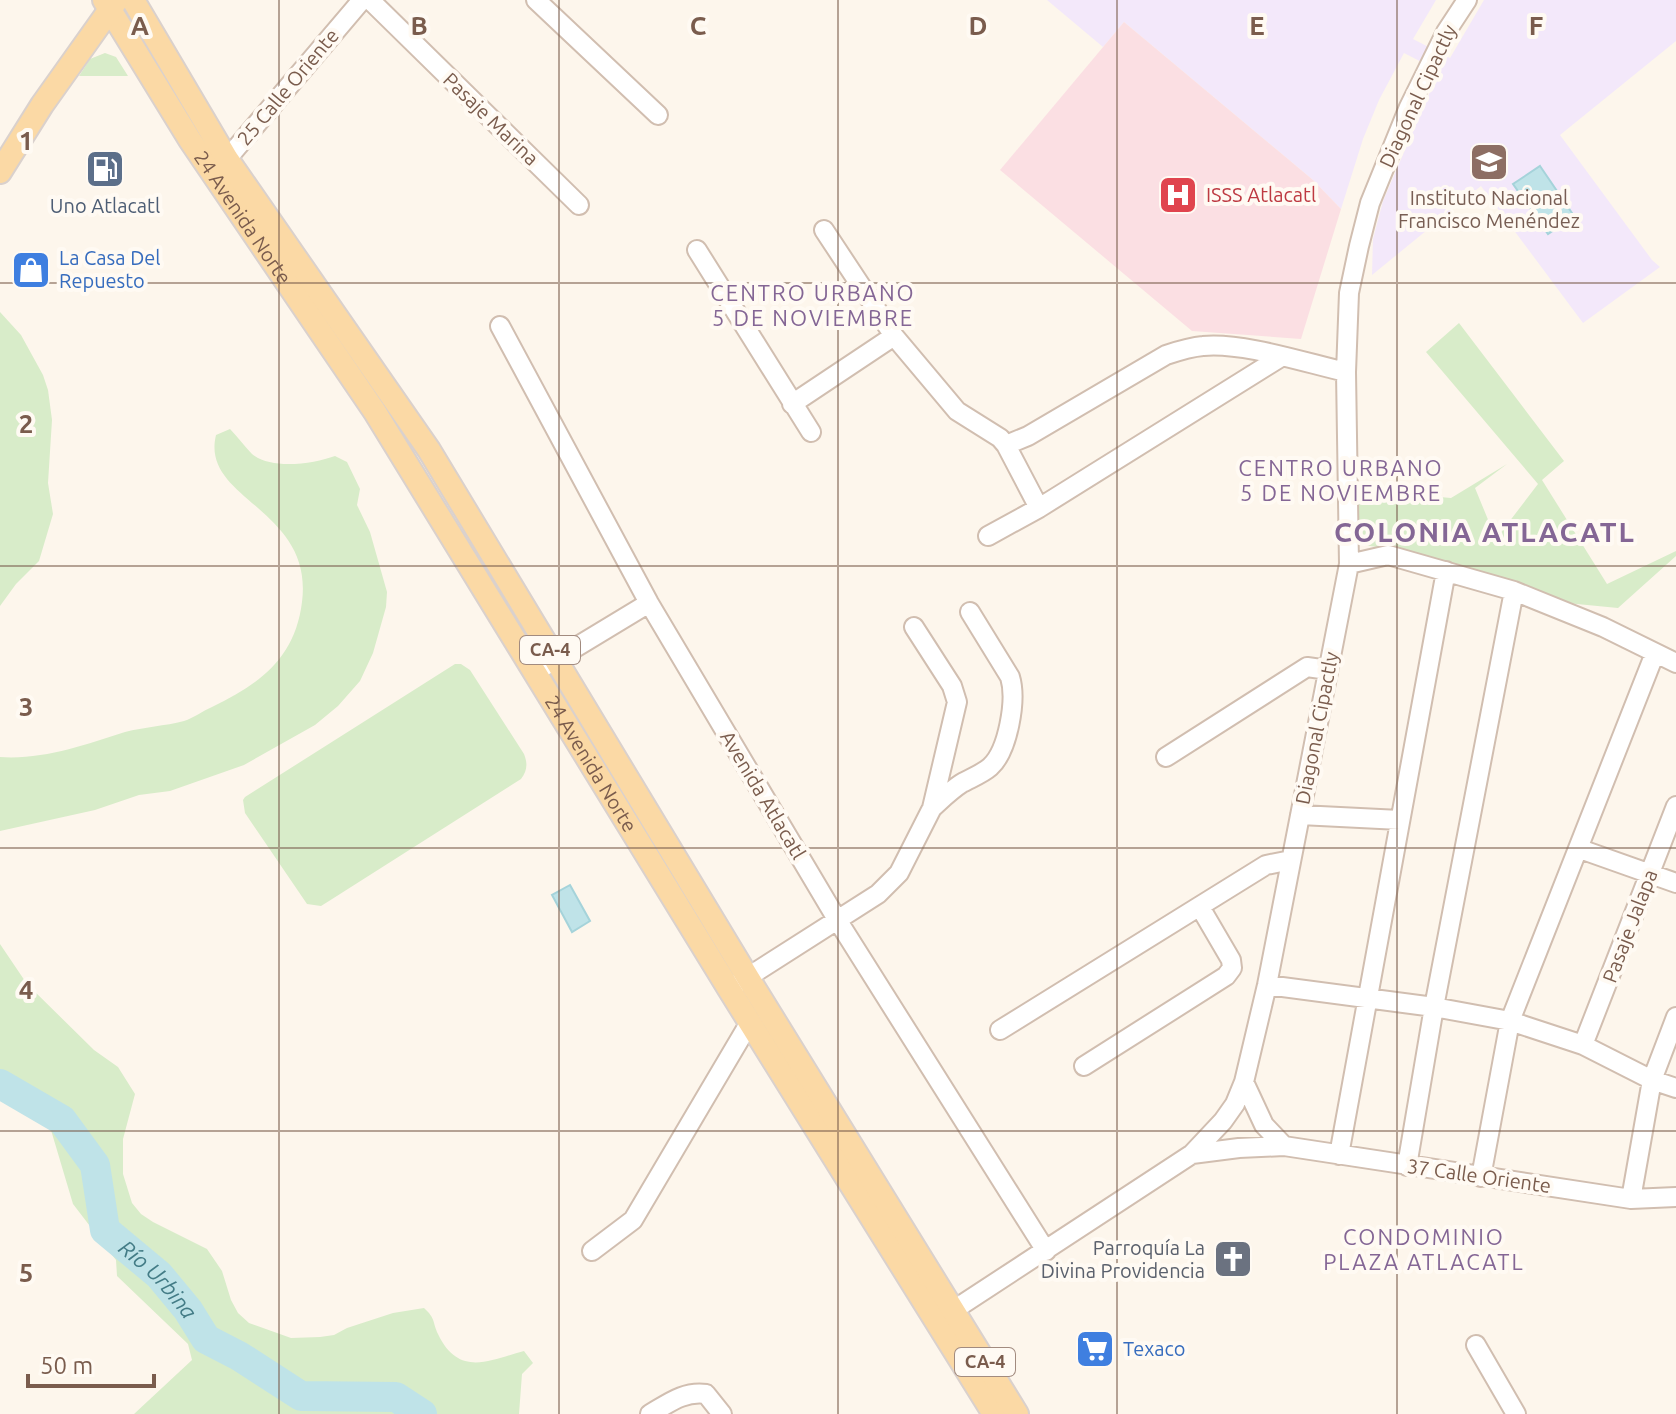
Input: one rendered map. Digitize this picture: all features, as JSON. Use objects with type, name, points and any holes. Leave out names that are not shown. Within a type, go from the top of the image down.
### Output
[{"type":"main road","name":"24 Avenida Norte","points":[[133,0],[219,164],[429,450],[556,659],[738,983],[750,1022],[945,1315]]},
{"type":"main road","name":"24 Avenida Norte","points":[[110,3],[219,164],[535,672],[738,983],[945,1315]]},
{"type":"main road","points":[[0,172],[110,3]]},
{"type":"main road","name":"CA-4","points":[[945,1315],[994,1414]]},
{"type":"main road","name":"CA-4","points":[[945,1315],[1017,1414]]},
{"type":"street","name":"25 Calle Oriente","points":[[219,164],[362,0]]},
{"type":"street","name":"Pasaje Marina","points":[[370,0],[579,205]]},
{"type":"street","points":[[536,0],[658,115]]},
{"type":"street","name":"Diagonal Cipactly","points":[[945,1315],[1192,1154],[1223,1121],[1235,1104],[1244,1082],[1267,985],[1349,564],[1346,372],[1349,293],[1370,203],[1409,107],[1446,32],[1467,0]]},
{"type":"street","points":[[824,230],[894,336],[957,411],[1006,445],[1039,508]]},
{"type":"street","points":[[697,250],[811,432]]},
{"type":"street","name":"Avenida Atlacatl","points":[[500,326],[649,603],[838,921],[1046,1251]]},
{"type":"street","points":[[792,404],[894,336]]},
{"type":"street","points":[[1006,445],[1028,436],[1166,355],[1205,346],[1231,347],[1346,372]]},
{"type":"street","points":[[988,536],[1039,508],[1281,357]]},
{"type":"street","points":[[1349,564],[1388,555],[1514,591],[1603,627],[1676,663]]},
{"type":"street","points":[[1339,1155],[1446,571]]},
{"type":"street","points":[[1407,1166],[1434,1007],[1514,591]]},
{"type":"street","points":[[535,672],[649,603]]},
{"type":"street","points":[[932,808],[996,760],[1012,713],[1010,677],[970,612]]},
{"type":"street","points":[[738,983],[878,894],[899,873],[932,808],[956,698],[952,686],[914,627]]},
{"type":"street","points":[[1481,1177],[1510,1021],[1655,653]]},
{"type":"street","points":[[1166,757],[1307,667],[1328,670]]},
{"type":"street","name":"Pasaje Jalapa","points":[[1583,1045],[1676,806]]},
{"type":"street","points":[[1300,815],[1400,820]]},
{"type":"street","points":[[1580,849],[1676,883]]},
{"type":"street","points":[[1000,1030],[1266,865],[1291,860]]},
{"type":"street","points":[[1084,1066],[1226,976],[1232,968],[1231,960],[1200,907]]},
{"type":"street","points":[[1267,985],[1434,1007],[1510,1021],[1583,1045],[1652,1080],[1676,1088]]},
{"type":"street","points":[[1631,1199],[1652,1080],[1676,1017]]},
{"type":"street","points":[[592,1251],[633,1220],[750,1022]]},
{"type":"street","points":[[1244,1082],[1264,1125],[1284,1146]]},
{"type":"street","name":"37 Calle Oriente","points":[[1192,1154],[1284,1146],[1631,1199],[1676,1197]]},
{"type":"street","points":[[1476,1345],[1516,1414]]},
{"type":"street","points":[[650,1414],[685,1394],[695,1393],[706,1394],[722,1414]]},
{"type":"shaded area","name":"Instituto Nacional Francisco Menéndez","points":[[1047,0],[1436,0],[1413,39],[1450,58],[1484,0],[1676,0],[1676,41],[1560,135],[1660,267],[1583,323],[1481,186],[1372,275],[1373,239],[1383,201],[1439,71],[1404,53],[1363,139],[1341,209],[1313,180],[1124,22],[1103,47]]},
{"type":"shaded area","name":"ISSS Atlacatl","points":[[1124,22],[1313,180],[1341,209],[1301,339],[1192,331],[1000,170]]},
{"type":"green space","points":[[105,53],[116,57],[128,76],[79,76],[90,59]]},
{"type":"green space","points":[[0,312],[21,335],[48,390],[52,420],[48,483],[53,514],[39,561],[0,606]]},
{"type":"green space","points":[[1459,323],[1564,461],[1542,480],[1607,584],[1676,551],[1676,556],[1618,608],[1546,601],[1390,549],[1357,544],[1359,490],[1451,498],[1507,464],[1475,488],[1496,539],[1538,484],[1426,352]]},
{"type":"green space","points":[[230,429],[252,454],[270,462],[304,463],[335,456],[347,462],[360,489],[357,505],[370,532],[387,592],[373,653],[360,681],[338,706],[315,725],[244,765],[170,791],[139,795],[95,810],[0,831],[0,757],[48,754],[125,732],[188,720],[259,679],[283,654],[292,639],[302,602],[301,571],[291,545],[276,525],[224,475],[216,457],[216,435]]},
{"type":"green space","points":[[455,664],[470,670],[524,754],[526,770],[523,776],[321,906],[307,904],[245,813],[243,800]]},
{"type":"green space","points":[[0,944],[27,984],[94,1050],[118,1067],[135,1094],[123,1139],[123,1174],[132,1203],[153,1222],[207,1249],[222,1271],[238,1313],[249,1323],[291,1338],[320,1337],[334,1335],[393,1313],[424,1308],[446,1348],[465,1361],[487,1361],[524,1351],[533,1363],[522,1374],[519,1414],[134,1414],[192,1360],[188,1344],[117,1276],[116,1260],[73,1204],[48,1120],[0,1091]]},
{"type":"water","points":[[1540,166],[1574,216],[1548,234],[1513,184]]},
{"type":"water","points":[[570,885],[590,921],[572,932],[552,895]]},
{"type":"waterway","name":"Río Urbina","points":[[0,1084],[62,1120],[95,1165],[105,1230],[159,1275],[188,1310],[206,1339],[239,1356],[301,1396],[396,1397],[422,1414]]},
{"type":"place","name":"Instituto Nacional Francisco Menéndez","points":[[1489,162]]},
{"type":"place","name":"Uno Atlacatl","points":[[105,169]]},
{"type":"place","name":"ISSS Atlacatl","points":[[1178,195]]},
{"type":"place","name":"La Casa Del Repuesto","points":[[31,270]]},
{"type":"place","name":"Parroquía La Divina Providencia","points":[[1233,1259]]},
{"type":"place","name":"Texaco","points":[[1095,1349]]},
{"type":"district","name":"CENTRO URBANO 5 DE NOVIEMBRE","points":[[813,306]]},
{"type":"district","name":"CENTRO URBANO 5 DE NOVIEMBRE","points":[[1341,480]]},
{"type":"district","name":"COLONIA ATLACATL","points":[[1485,532]]},
{"type":"district","name":"CONDOMINIO PLAZA ATLACATL","points":[[1424,1250]]}]
